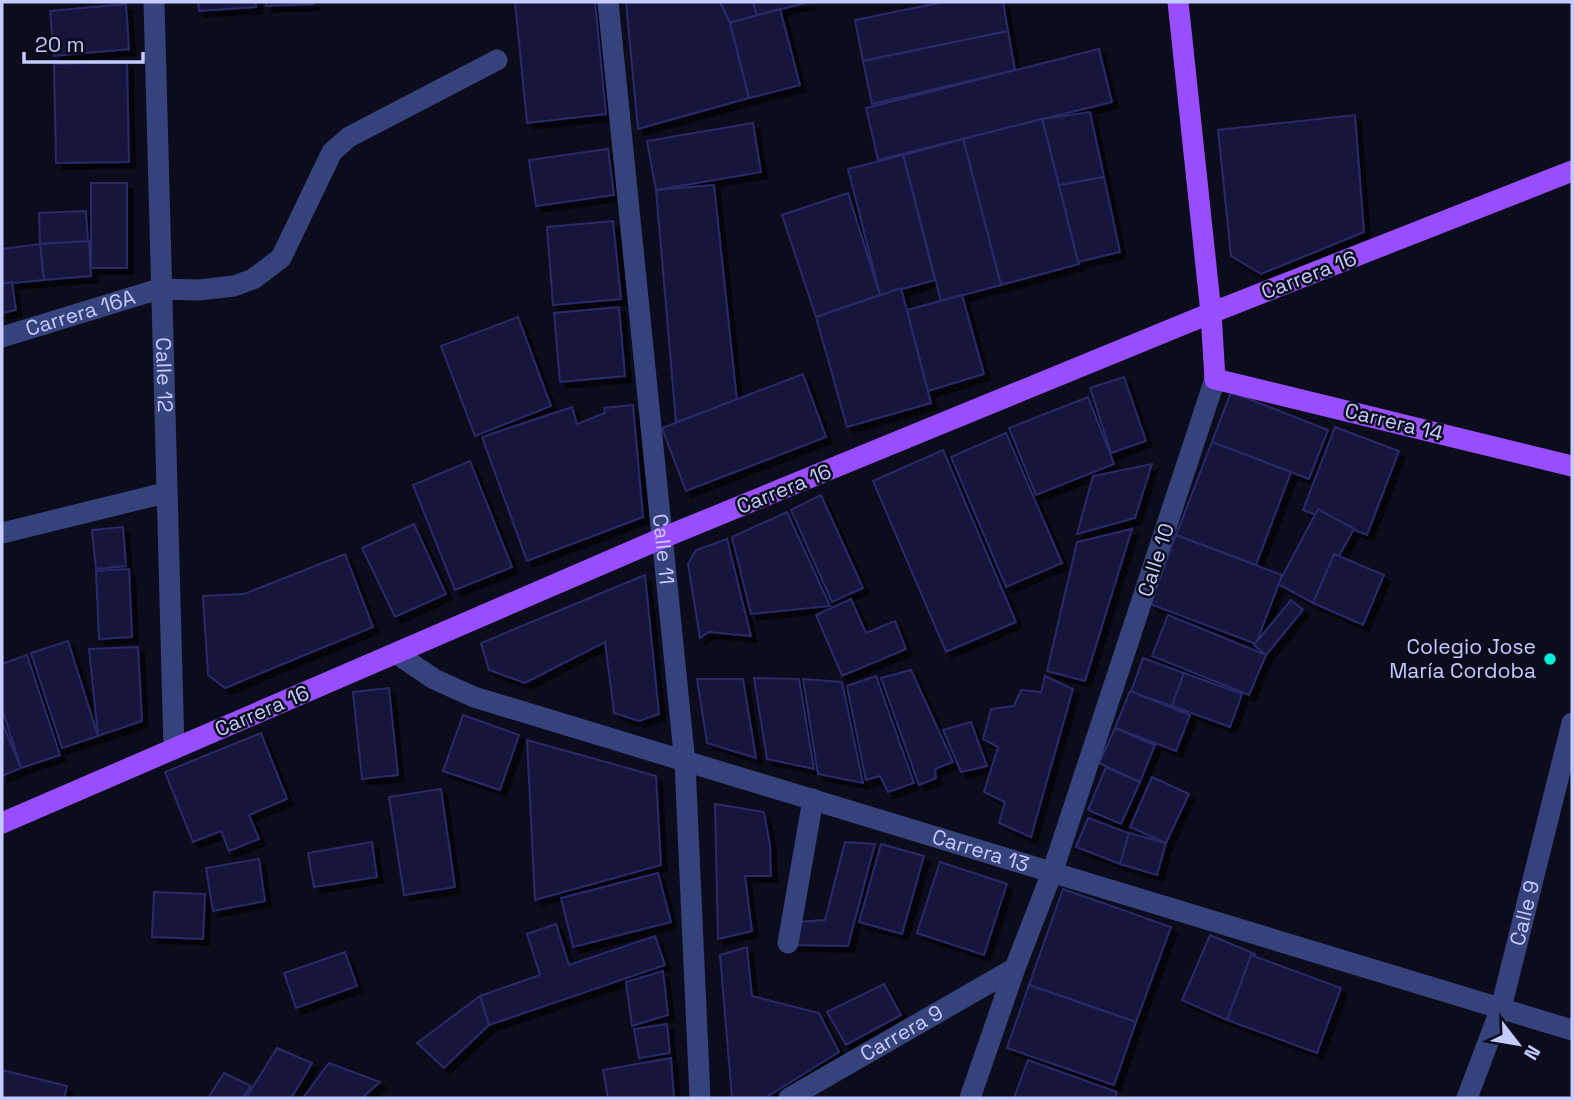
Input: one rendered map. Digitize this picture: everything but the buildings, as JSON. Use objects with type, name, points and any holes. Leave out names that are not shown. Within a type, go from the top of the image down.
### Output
[{"type":"main road","name":"Calle 10","points":[[1178,2],[1216,379]]},
{"type":"main road","name":"Carrera 16","points":[[2,823],[660,540],[1211,313],[1572,171]]},
{"type":"main road","name":"Carrera 14","points":[[1216,379],[1572,466]]},
{"type":"street","name":"Calle 12","points":[[154,2],[159,289],[174,749]]},
{"type":"street","name":"Calle 11","points":[[608,2],[660,540],[685,763],[700,1098]]},
{"type":"street","name":"Carrera 16A","points":[[2,337],[159,289],[199,290],[234,286],[253,279],[281,258],[332,152],[349,137],[497,60]]},
{"type":"street","name":"Calle 10","points":[[970,1098],[1014,968],[1054,870],[1216,379]]},
{"type":"street","points":[[2,533],[165,493]]},
{"type":"street","name":"Carrera 13","points":[[397,654],[434,679],[474,697],[685,763],[1054,870],[1572,1030]]},
{"type":"street","name":"Calle 9","points":[[1467,1098],[1501,1008],[1572,723]]},
{"type":"street","points":[[788,943],[813,799]]},
{"type":"street","name":"Carrera 9","points":[[789,1098],[1014,968]]},
{"type":"place","name":"Colegio Jose María Cordoba","points":[[1550,659]]}]
